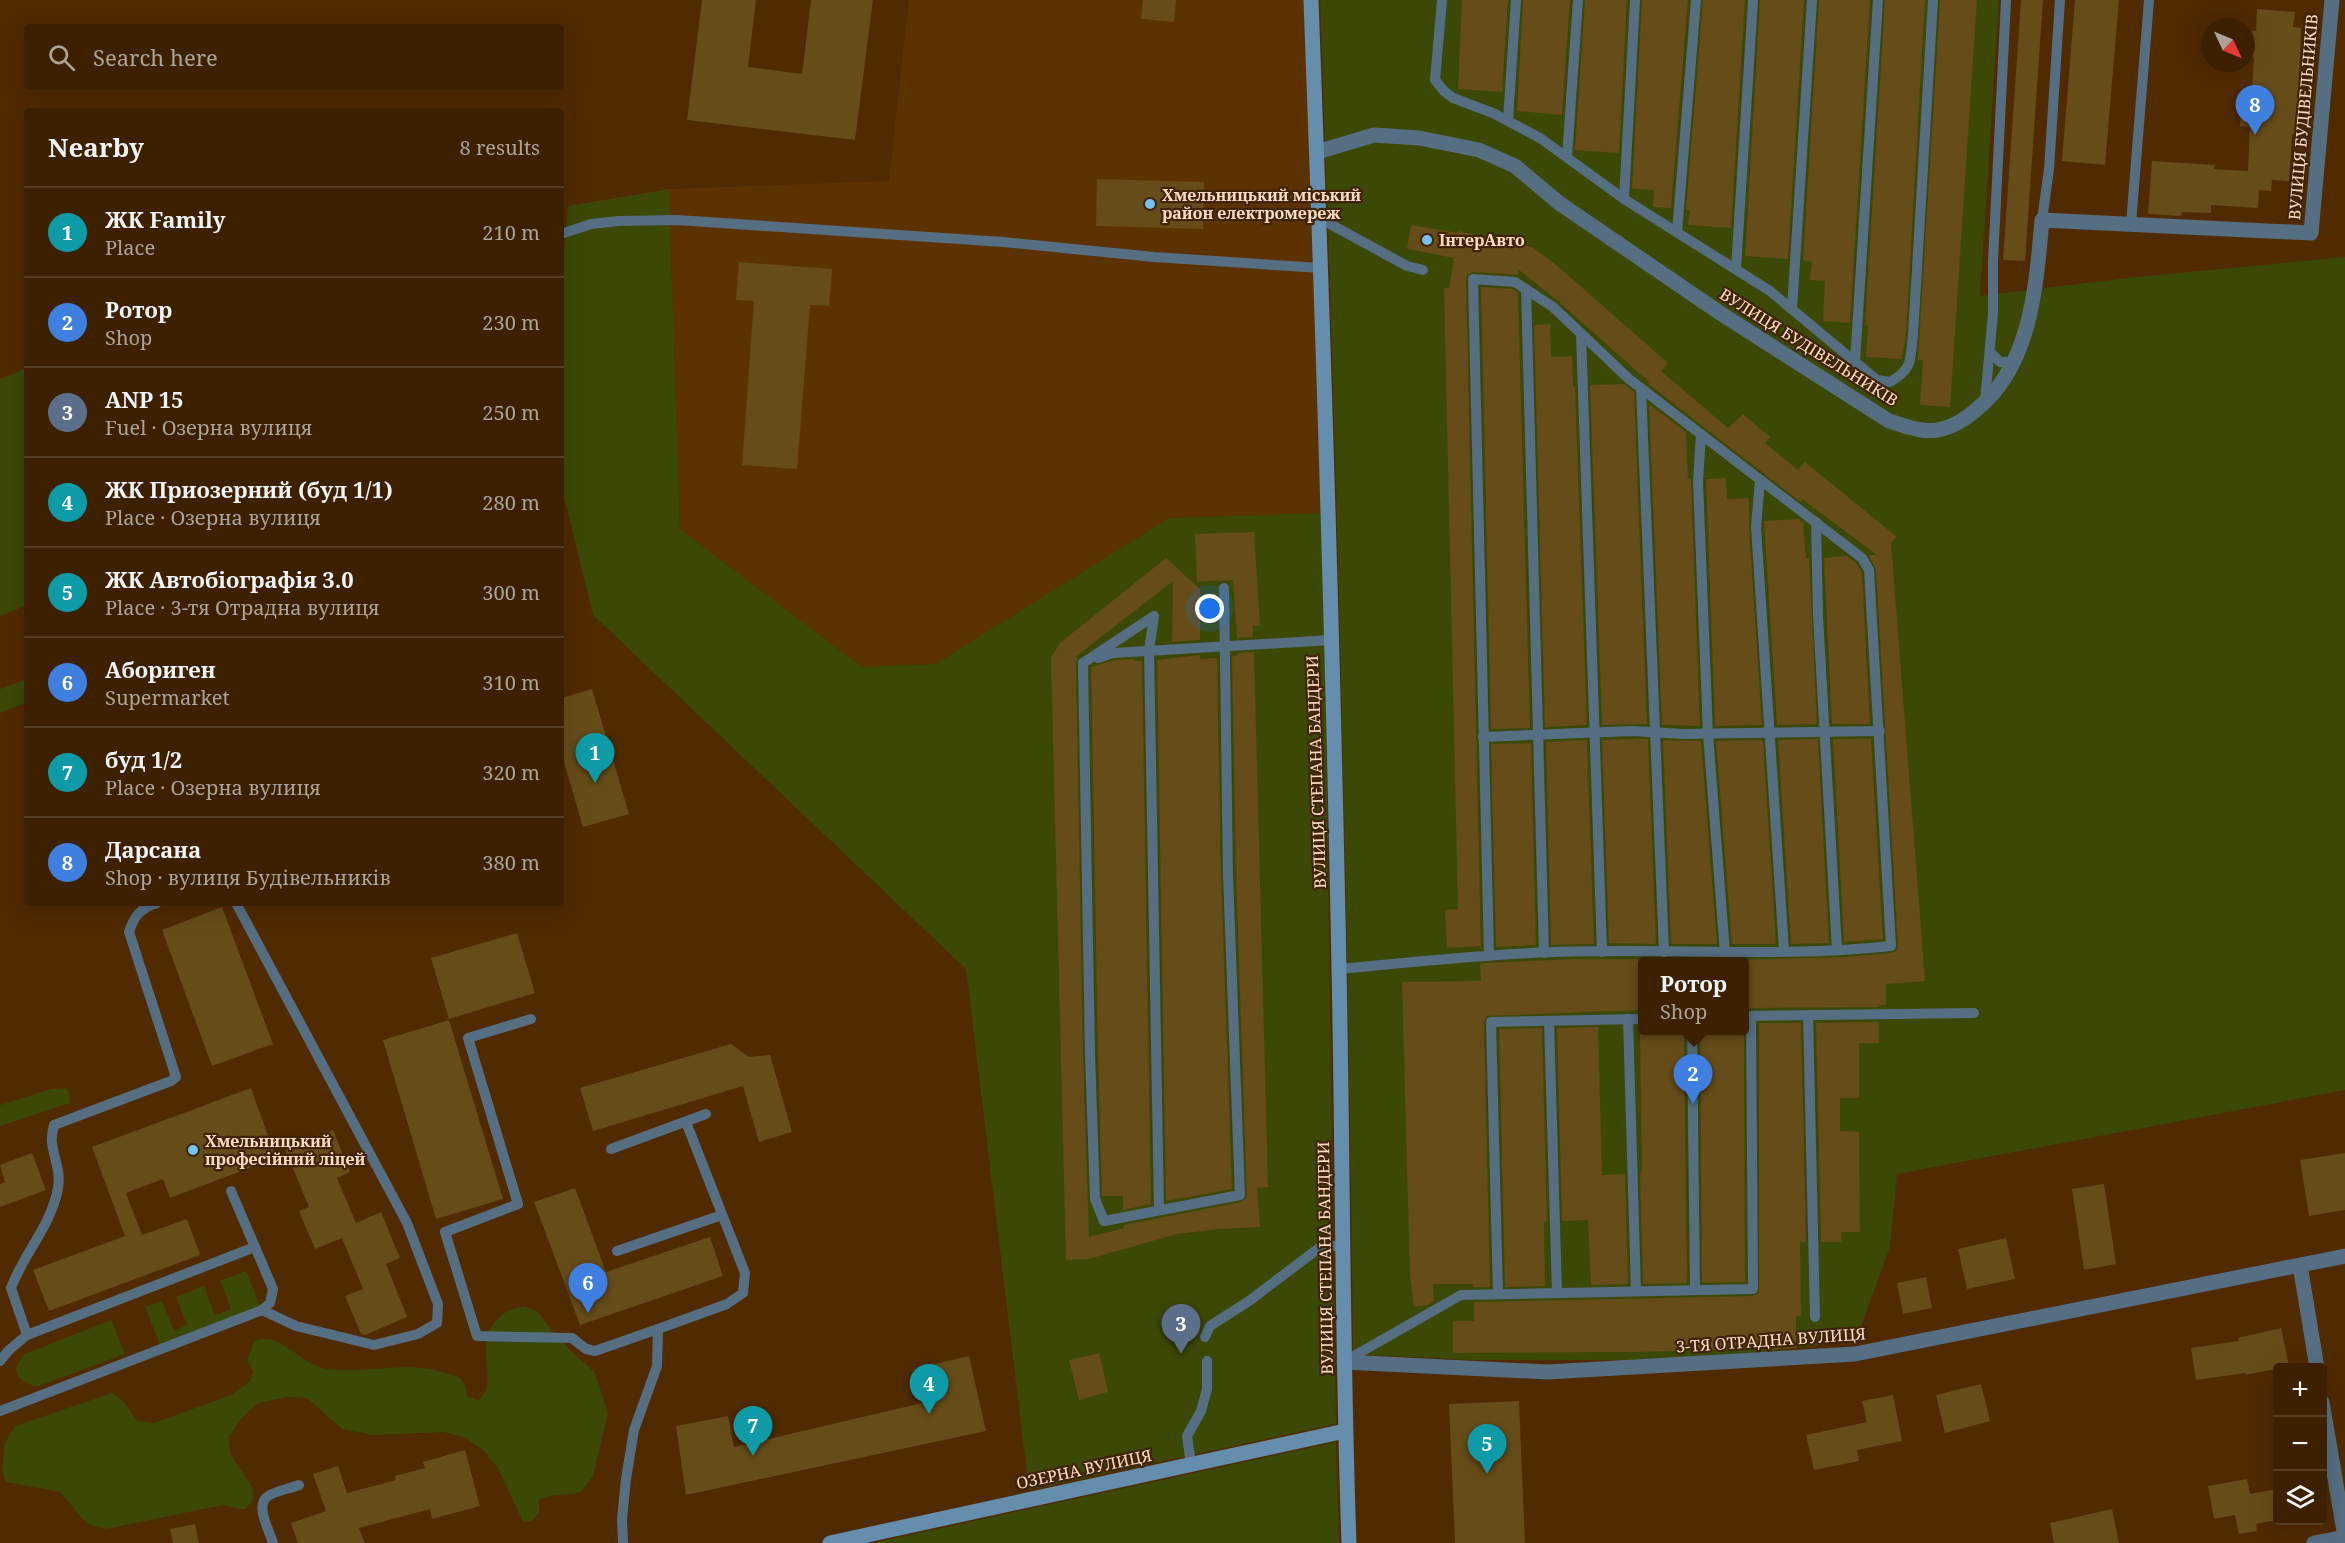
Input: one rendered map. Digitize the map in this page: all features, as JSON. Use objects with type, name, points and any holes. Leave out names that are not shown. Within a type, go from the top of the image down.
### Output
[{"type":"main road","name":"ВУЛИЦЯ СТЕПАНА БАНДЕРИ","points":[[1311,0],[1321,268],[1339,969],[1345,1431],[1349,1543]]},
{"type":"main road","name":"ОЗЕРНА ВУЛИЦЯ","points":[[830,1543],[1345,1431]]},
{"type":"street","name":"ВУЛИЦЯ БУДІВЕЛЬНИКІВ","points":[[1317,152],[1374,135],[1419,138],[1479,150],[1515,166],[1559,202],[1720,314],[1888,421],[1916,430],[1941,430],[1963,420],[1985,402],[2000,385],[2013,362],[2022,342],[2036,290],[2042,220],[2311,233],[2332,0]]},
{"type":"street","name":"3-ТЯ ОТРАДНА ВУЛИЦЯ","points":[[1344,1362],[1548,1372],[1855,1354],[2345,1256]]},
{"type":"street","points":[[2300,1265],[2316,1363]]},
{"type":"street","points":[[2314,1543],[2345,1537],[2325,1417]]},
{"type":"lane","points":[[1442,0],[1436,80],[1444,91],[1453,98],[1508,120],[1540,138],[1624,199],[1770,291],[1877,380],[1890,382],[1904,373],[1910,358],[1933,0]]},
{"type":"lane","points":[[1508,120],[1516,0]]},
{"type":"lane","points":[[1567,157],[1578,0]]},
{"type":"lane","points":[[1624,199],[1635,0]]},
{"type":"lane","points":[[1677,232],[1696,0]]},
{"type":"lane","points":[[1736,269],[1753,0]]},
{"type":"lane","points":[[1792,309],[1812,0]]},
{"type":"lane","points":[[1855,361],[1878,0]]},
{"type":"lane","points":[[1985,402],[1994,313],[1993,249],[2006,0]]},
{"type":"lane","points":[[2042,220],[2049,169],[2060,0]]},
{"type":"lane","points":[[2131,224],[2149,0]]},
{"type":"lane","points":[[1319,218],[1407,266],[1423,270]]},
{"type":"lane","points":[[564,233],[591,224],[619,220],[677,220],[1004,242],[1155,257],[1321,268]]},
{"type":"lane","points":[[1339,969],[1544,952],[1725,953],[1891,946],[1869,570],[1862,558],[1641,388],[1553,308],[1515,282],[1473,279],[1489,956]]},
{"type":"lane","points":[[1526,289],[1544,952]]},
{"type":"lane","points":[[1581,333],[1602,952]]},
{"type":"lane","points":[[1991,353],[2000,362],[2013,362]]},
{"type":"lane","points":[[1641,388],[1664,952]]},
{"type":"lane","points":[[1701,434],[1698,482],[1708,734],[1725,953]]},
{"type":"lane","points":[[1760,480],[1756,527],[1784,951]]},
{"type":"lane","points":[[1816,522],[1837,950]]},
{"type":"lane","points":[[1083,663],[1095,1199],[1104,1221],[1240,1195],[1228,874],[1224,588]]},
{"type":"lane","points":[[1083,663],[1154,616],[1149,650],[1159,1210]]},
{"type":"lane","points":[[1083,663],[1113,653],[1330,640]]},
{"type":"lane","points":[[1484,738],[1632,731],[1708,734],[1880,731]]},
{"type":"lane","points":[[27,1335],[10,1288],[20,1264],[39,1237],[53,1209],[59,1186],[59,1170],[51,1141],[54,1125],[63,1119],[171,1081],[176,1077],[129,932],[133,920],[140,912],[151,906]]},
{"type":"lane","points":[[239,906],[407,1223],[438,1304],[437,1323],[418,1334],[374,1345],[296,1326],[262,1310]]},
{"type":"lane","points":[[1749,1016],[1974,1013]]},
{"type":"lane","points":[[1808,1015],[1815,1317]]},
{"type":"lane","points":[[1498,1294],[1491,1022],[1638,1018]]},
{"type":"lane","points":[[1628,1019],[1636,1291]]},
{"type":"lane","points":[[531,1020],[468,1038],[518,1203],[445,1232],[477,1336],[572,1338],[586,1349],[595,1351],[727,1304],[744,1293],[745,1273],[686,1122]]},
{"type":"lane","points":[[1549,1021],[1557,1293]]},
{"type":"lane","points":[[1692,1035],[1695,1290]]},
{"type":"lane","points":[[1344,1362],[1461,1295],[1754,1288],[1747,1035]]},
{"type":"lane","points":[[611,1149],[706,1114]]},
{"type":"lane","points":[[0,1411],[262,1310],[270,1303],[273,1289],[231,1191]]},
{"type":"lane","points":[[617,1251],[722,1215]]},
{"type":"lane","points":[[1205,1337],[1210,1326],[1319,1248],[1343,1245]]},
{"type":"lane","points":[[0,1361],[27,1335],[255,1246]]},
{"type":"lane","points":[[623,1543],[622,1519],[634,1430],[657,1366],[658,1329]]},
{"type":"lane","points":[[1191,1464],[1187,1436],[1201,1411],[1207,1389],[1207,1361]]},
{"type":"lane","points":[[273,1543],[262,1510],[263,1503],[266,1497],[299,1485]]},
{"type":"shaded area","points":[[909,0],[1304,0],[1323,513],[1169,518],[935,664],[862,667],[680,529],[669,189],[889,181]]},
{"type":"green space","points":[[1320,0],[1999,0],[1980,296],[2136,277],[2345,257],[2345,1090],[1897,1174],[1890,1247],[1856,1340],[1743,1355],[1627,1360],[1471,1360],[1353,1354],[1341,677]]},
{"type":"green space","points":[[669,189],[680,529],[862,667],[935,664],[1169,518],[1323,513],[1336,1424],[1029,1490],[966,969],[593,615],[564,496],[564,249],[568,206]]},
{"type":"green space","points":[[24,369],[24,606],[0,616],[0,379]]},
{"type":"green space","points":[[24,680],[24,703],[0,713],[0,689]]},
{"type":"green space","points":[[65,1088],[69,1092],[70,1103],[0,1126],[0,1105],[51,1089]]},
{"type":"green space","points":[[246,1271],[260,1306],[160,1345],[145,1307],[162,1301],[174,1331],[187,1325],[176,1297],[204,1286],[215,1315],[231,1309],[220,1281]]},
{"type":"green space","points":[[524,1306],[538,1312],[557,1337],[595,1373],[608,1413],[593,1476],[582,1491],[539,1499],[539,1513],[532,1521],[523,1522],[499,1470],[485,1452],[466,1438],[444,1432],[373,1435],[342,1429],[307,1398],[288,1397],[258,1403],[241,1419],[229,1437],[230,1453],[253,1489],[254,1498],[246,1509],[223,1505],[106,1529],[87,1524],[60,1492],[6,1482],[2,1471],[5,1443],[15,1426],[112,1393],[125,1403],[137,1421],[154,1423],[231,1395],[250,1381],[253,1372],[247,1359],[255,1341],[263,1339],[279,1343],[308,1362],[326,1369],[408,1367],[454,1375],[463,1381],[467,1396],[478,1400],[485,1392],[487,1383],[486,1349],[487,1338],[492,1326],[504,1313]]},
{"type":"green space","points":[[111,1320],[125,1354],[36,1387],[24,1381],[17,1374],[17,1365],[25,1354]]},
{"type":"green space","points":[[1336,1442],[1339,1543],[873,1543]]},
{"type":"building","points":[[702,0],[756,0],[748,67],[802,74],[811,0],[873,0],[855,140],[687,120]]},
{"type":"building","points":[[1143,0],[1176,0],[1174,22],[1141,19]]},
{"type":"building","points":[[1462,0],[1508,0],[1502,92],[1458,89]]},
{"type":"building","points":[[1523,0],[1570,0],[1562,115],[1517,111]]},
{"type":"building","points":[[1585,0],[1627,0],[1619,153],[1575,150]]},
{"type":"building","points":[[1642,0],[1688,0],[1671,208],[1653,207],[1654,190],[1632,189]]},
{"type":"building","points":[[1703,0],[1745,0],[1731,228],[1688,225],[1690,210],[1686,209]]},
{"type":"building","points":[[1760,0],[1804,0],[1788,259],[1745,256]]},
{"type":"building","points":[[1819,0],[1870,0],[1850,323],[1823,321],[1825,281],[1810,280],[1812,262],[1803,260]]},
{"type":"building","points":[[1885,0],[1925,0],[1906,334],[1902,359],[1866,357],[1868,325],[1865,325]]},
{"type":"building","points":[[1940,0],[1977,0],[1950,407],[1920,405],[1923,360],[1918,360]]},
{"type":"building","points":[[2021,0],[2043,0],[2025,261],[2003,260]]},
{"type":"building","points":[[2075,0],[2119,0],[2105,165],[2062,161]]},
{"type":"building","points":[[2257,9],[2295,12],[2293,27],[2301,28],[2298,111],[2295,134],[2292,134],[2289,181],[2272,180],[2271,191],[2259,190],[2258,208],[2211,205],[2211,213],[2182,212],[2181,216],[2148,214],[2152,161],[2215,165],[2214,169],[2248,171],[2250,127],[2240,126],[2242,99],[2251,100],[2253,72],[2255,72]]},
{"type":"building","points":[[1097,179],[1204,182],[1203,229],[1096,226]]},
{"type":"building","points":[[1411,225],[1458,233],[1458,231],[1532,247],[1554,263],[1668,363],[1661,371],[1728,428],[1743,414],[1770,437],[1765,443],[1798,470],[1805,462],[1897,537],[1891,543],[1925,981],[1886,984],[1886,1005],[1879,1005],[1879,1007],[1749,1008],[1749,959],[1846,957],[1892,953],[1897,950],[1876,570],[1869,555],[1877,555],[1802,499],[1802,503],[1647,383],[1650,383],[1558,301],[1518,269],[1518,275],[1473,272],[1467,275],[1466,279],[1481,948],[1480,946],[1447,948],[1445,910],[1458,909],[1444,288],[1449,288],[1454,258],[1407,249]]},
{"type":"building","points":[[739,262],[832,269],[829,306],[810,305],[797,469],[742,465],[754,301],[736,300]]},
{"type":"building","points":[[1481,287],[1513,289],[1518,293],[1530,728],[1491,729]]},
{"type":"building","points":[[1550,324],[1551,357],[1572,356],[1573,386],[1575,386],[1587,725],[1545,727],[1534,325]]},
{"type":"building","points":[[1624,384],[1634,392],[1647,724],[1602,725],[1590,385]]},
{"type":"building","points":[[1649,404],[1686,432],[1688,479],[1691,479],[1700,726],[1662,725]]},
{"type":"building","points":[[1726,478],[1727,499],[1749,498],[1762,725],[1715,726],[1706,479]]},
{"type":"building","points":[[1799,519],[1803,523],[1806,559],[1809,558],[1817,724],[1777,725],[1764,521]]},
{"type":"building","points":[[1254,532],[1260,626],[1253,626],[1253,637],[1237,638],[1233,580],[1197,582],[1195,534]]},
{"type":"building","points":[[1847,556],[1862,572],[1870,724],[1832,724],[1824,558]]},
{"type":"building","points":[[1166,558],[1200,589],[1200,640],[1172,642],[1173,581],[1074,658],[1078,657],[1076,663],[1083,1054],[1089,1237],[1124,1228],[1124,1225],[1241,1202],[1247,1198],[1236,875],[1232,658],[1239,655],[1238,653],[1254,652],[1268,1187],[1257,1188],[1260,1227],[1177,1234],[1089,1259],[1066,1260],[1051,658],[1060,643]]},
{"type":"building","points":[[1200,655],[1200,659],[1217,658],[1221,875],[1232,1189],[1166,1201],[1157,660]]},
{"type":"building","points":[[1114,660],[1142,661],[1151,1204],[1123,1210],[1123,1196],[1102,1196],[1091,667]]},
{"type":"building","points":[[592,689],[629,814],[583,827],[564,762],[564,697]]},
{"type":"building","points":[[1648,739],[1656,944],[1609,943],[1602,740]]},
{"type":"building","points":[[1818,739],[1829,943],[1791,944],[1778,740]]},
{"type":"building","points":[[1833,739],[1871,739],[1883,939],[1844,942]]},
{"type":"building","points":[[1587,740],[1594,944],[1551,945],[1546,742]]},
{"type":"building","points":[[1663,740],[1701,741],[1717,944],[1671,944]]},
{"type":"building","points":[[1763,740],[1776,944],[1732,944],[1716,741]]},
{"type":"building","points":[[1531,743],[1536,945],[1496,947],[1491,744]]},
{"type":"building","points":[[222,907],[273,1044],[212,1066],[162,930]]},
{"type":"building","points":[[517,933],[535,993],[449,1019],[431,958]]},
{"type":"building","points":[[1575,959],[1638,959],[1638,1010],[1487,1016],[1484,1022],[1490,1287],[1473,1287],[1473,1284],[1433,1284],[1434,1301],[1428,1305],[1414,1307],[1410,1276],[1402,982],[1481,981],[1480,964],[1483,963]]},
{"type":"building","points":[[449,1020],[503,1199],[436,1219],[383,1040]]},
{"type":"building","points":[[1879,1022],[1879,1043],[1859,1043],[1859,1098],[1840,1098],[1840,1131],[1859,1132],[1860,1232],[1841,1232],[1841,1242],[1821,1242],[1816,1023]]},
{"type":"building","points":[[1759,1023],[1801,1023],[1806,1242],[1800,1242],[1801,1316],[1796,1316],[1796,1348],[1453,1353],[1453,1321],[1474,1321],[1474,1302],[1753,1296],[1759,1293]]},
{"type":"building","points":[[1598,1027],[1602,1175],[1625,1174],[1628,1284],[1591,1285],[1588,1220],[1562,1221],[1557,1028]]},
{"type":"building","points":[[1542,1028],[1547,1221],[1544,1222],[1545,1286],[1505,1287],[1499,1029]]},
{"type":"building","points":[[1640,1035],[1684,1035],[1687,1283],[1643,1284],[1640,1173],[1642,1172]]},
{"type":"building","points":[[1700,1035],[1744,1035],[1745,1282],[1702,1283]]},
{"type":"building","points":[[731,1044],[749,1057],[770,1055],[792,1132],[759,1142],[743,1086],[593,1131],[580,1088]]},
{"type":"building","points":[[251,1088],[276,1158],[170,1198],[163,1179],[126,1193],[142,1235],[187,1219],[200,1255],[49,1311],[33,1270],[125,1236],[92,1147]]},
{"type":"building","points":[[333,1130],[350,1172],[337,1178],[356,1223],[381,1212],[400,1258],[386,1264],[407,1317],[365,1335],[361,1334],[345,1296],[363,1289],[342,1238],[315,1249],[299,1211],[309,1207],[285,1149]]},
{"type":"building","points":[[32,1153],[46,1190],[0,1207],[0,1184],[5,1182],[0,1165]]},
{"type":"building","points":[[2345,1153],[2345,1210],[2309,1216],[2300,1160]]},
{"type":"building","points":[[2104,1184],[2116,1264],[2084,1270],[2072,1189]]},
{"type":"building","points":[[575,1188],[606,1272],[710,1237],[723,1276],[580,1325],[534,1202]]},
{"type":"building","points":[[2006,1238],[2015,1279],[1967,1289],[1958,1249]]},
{"type":"building","points":[[1926,1277],[1932,1308],[1903,1314],[1897,1283]]},
{"type":"building","points":[[2281,1328],[2288,1363],[2273,1363],[2273,1369],[2246,1375],[2246,1373],[2196,1380],[2191,1348],[2239,1341],[2238,1338]]},
{"type":"building","points":[[1099,1353],[1108,1392],[1079,1400],[1069,1360]]},
{"type":"building","points":[[969,1356],[986,1431],[686,1495],[676,1426],[728,1416],[734,1447],[935,1400],[927,1366]]},
{"type":"building","points":[[1981,1384],[1990,1421],[1945,1433],[1936,1395]]},
{"type":"building","points":[[1893,1395],[1902,1441],[1857,1450],[1859,1461],[1814,1470],[1806,1435],[1867,1422],[1862,1401]]},
{"type":"building","points":[[1519,1401],[1525,1543],[1455,1543],[1449,1404]]},
{"type":"building","points":[[465,1450],[480,1506],[432,1519],[430,1509],[359,1528],[365,1543],[298,1543],[291,1523],[326,1511],[313,1474],[338,1466],[347,1493],[396,1480],[395,1476],[425,1468],[423,1462]]},
{"type":"building","points":[[2247,1479],[2250,1494],[2273,1490],[2273,1521],[2256,1524],[2257,1531],[2239,1534],[2235,1515],[2214,1519],[2208,1486]]},
{"type":"building","points":[[2112,1509],[2119,1543],[2054,1543],[2050,1523]]},
{"type":"building","points":[[195,1524],[199,1543],[173,1543],[170,1529]]},
{"type":"place","name":"Дарсана","points":[[2255,135]]},
{"type":"place","name":"Хмельницький міський район електромереж","points":[[1150,204]]},
{"type":"place","name":"ІнтерАвто","points":[[1427,240]]},
{"type":"place","name":"ЖК Family","points":[[595,783]]},
{"type":"place","name":"Ротор","points":[[1693,1104]]},
{"type":"place","name":"Хмельницький професійний ліцей","points":[[193,1150]]},
{"type":"place","name":"Абориген","points":[[588,1313]]},
{"type":"place","name":"ANP 15","points":[[1181,1354]]},
{"type":"place","name":"ЖК Приозерний (буд 1/1)","points":[[929,1414]]},
{"type":"place","name":"буд 1/2","points":[[753,1456]]},
{"type":"place","name":"ЖК Автобіографія 3.0","points":[[1487,1474]]}]
